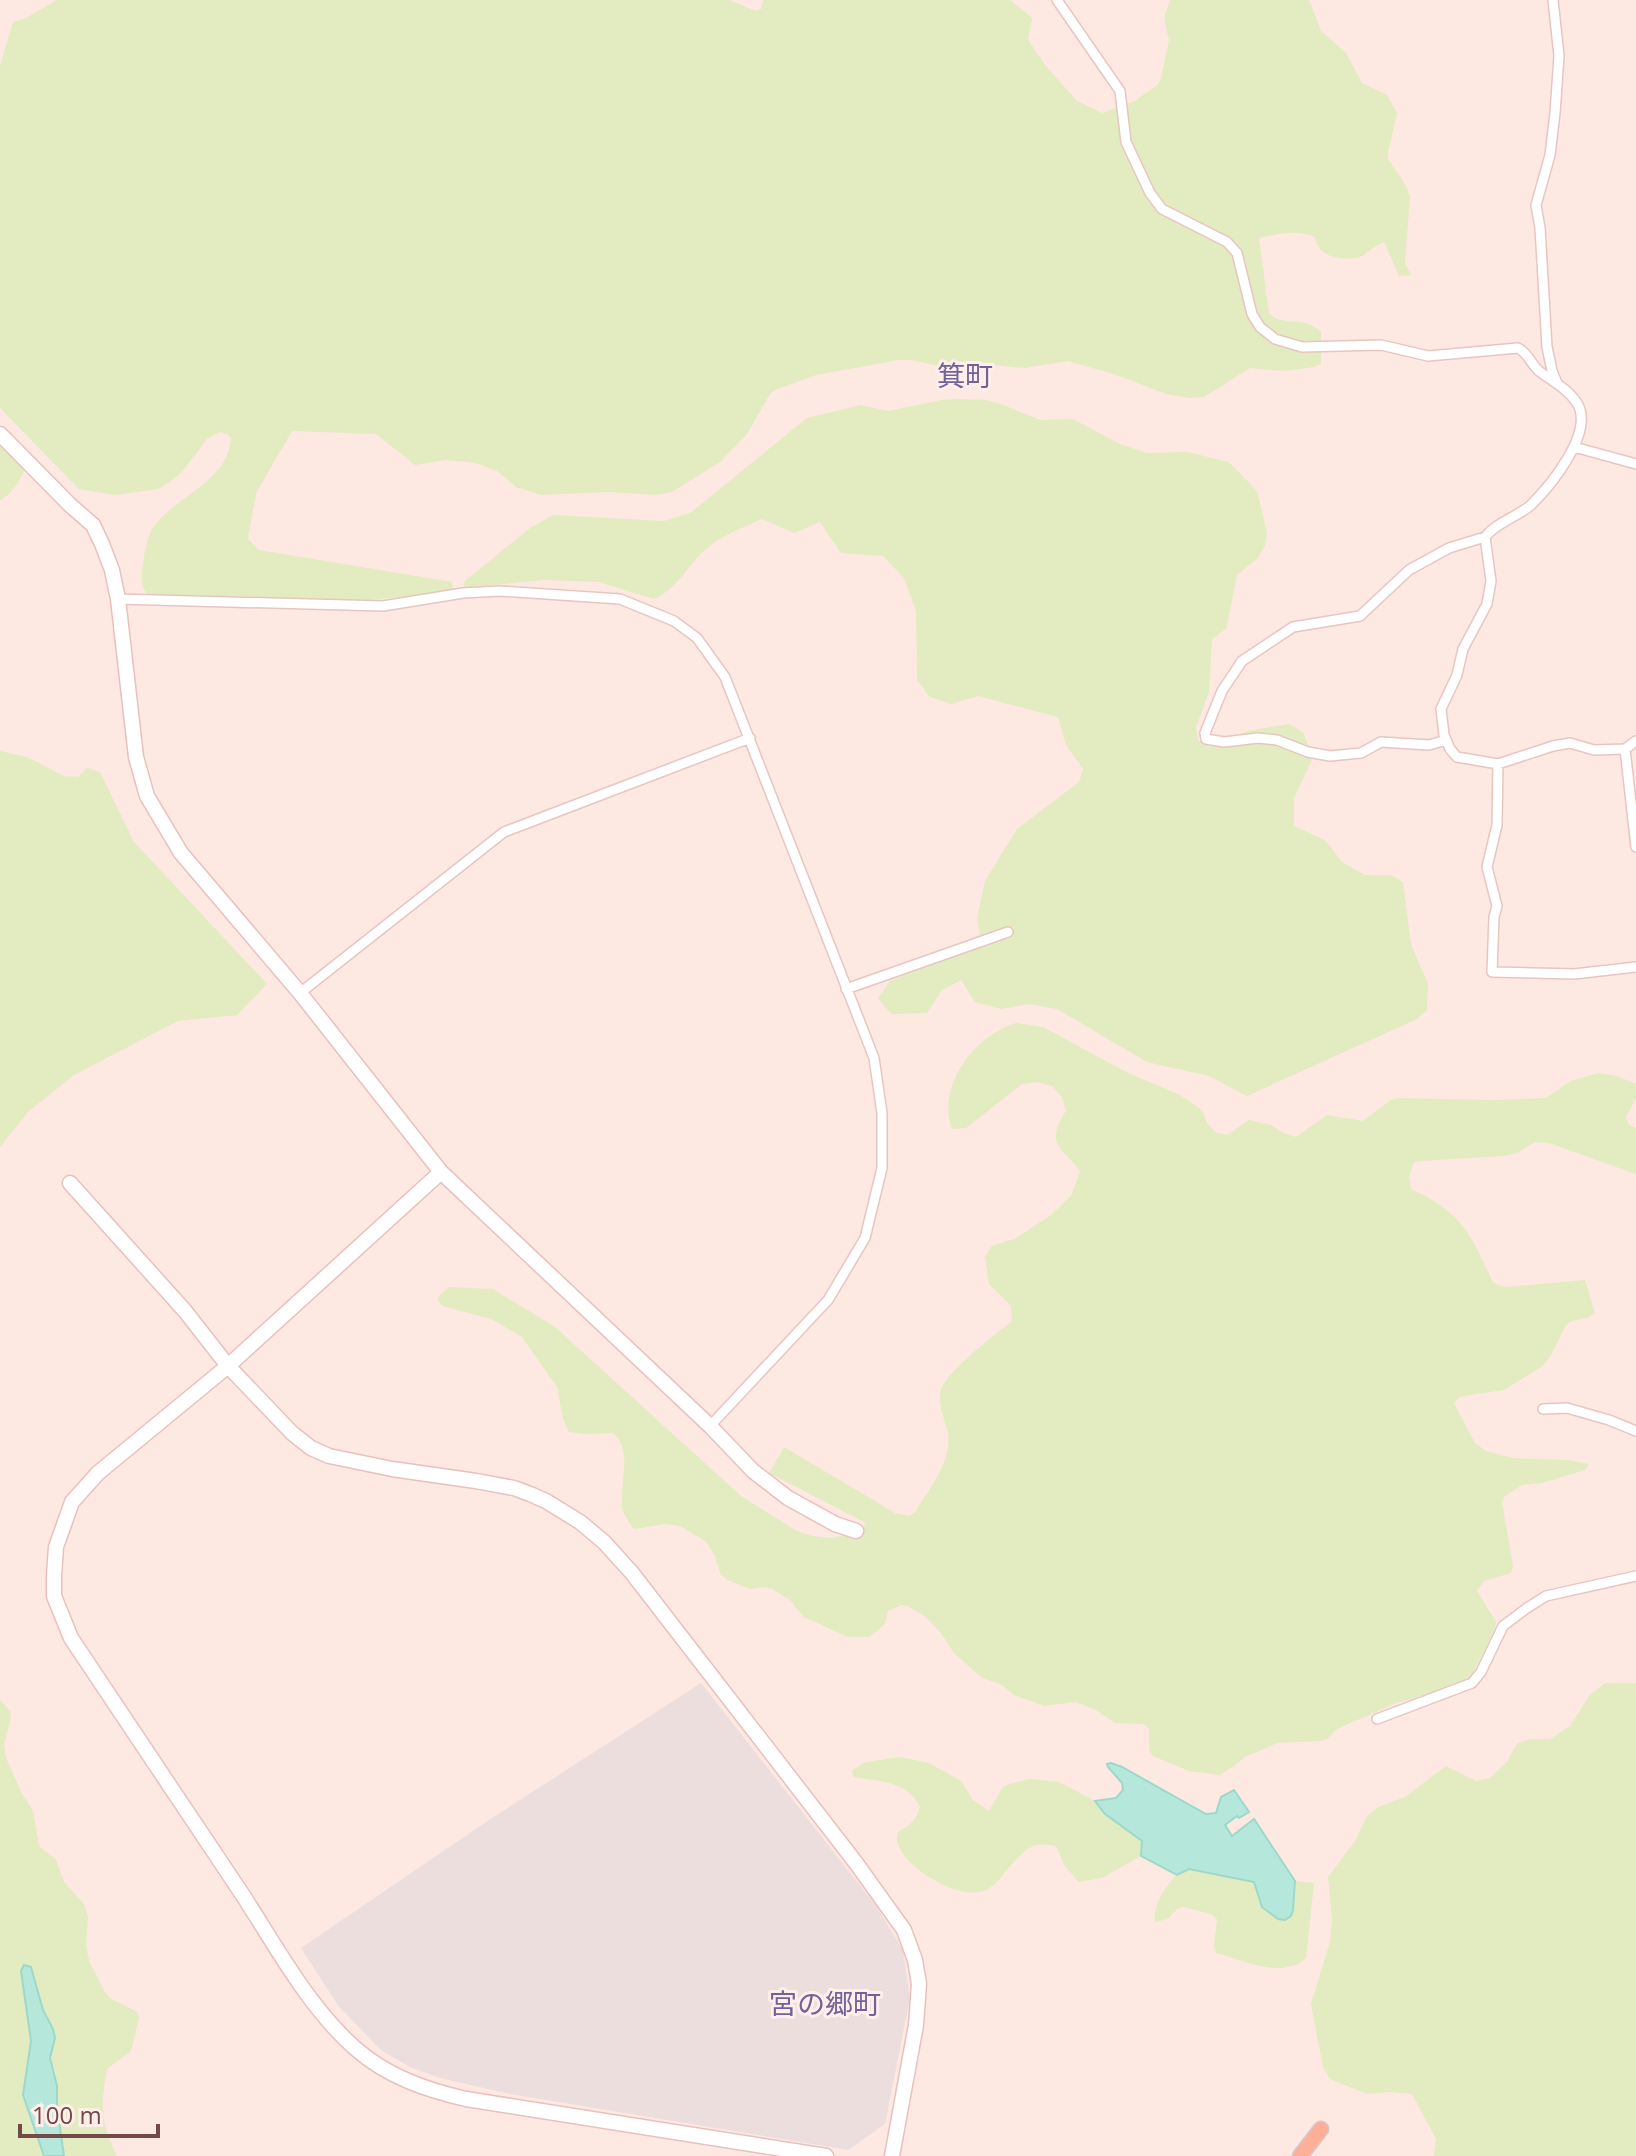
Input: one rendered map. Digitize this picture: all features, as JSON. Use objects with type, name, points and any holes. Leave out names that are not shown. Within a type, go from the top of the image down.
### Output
[{"type":"main road","points":[[1300,2156],[1321,2129]]},
{"type":"street","points":[[1057,0],[1120,91],[1126,142],[1150,193],[1162,209],[1227,242],[1237,253],[1252,314],[1260,327],[1275,339],[1302,347],[1381,345],[1428,356],[1518,348],[1524,351],[1538,370],[1577,403],[1583,418],[1574,447],[1550,485],[1528,507],[1491,529],[1485,537],[1449,548],[1409,570],[1360,616],[1293,627],[1264,645],[1242,661],[1222,691],[1205,733],[1206,739],[1224,742],[1258,738],[1277,740],[1308,752],[1330,756],[1361,753],[1381,742],[1429,745],[1446,740]]},
{"type":"street","points":[[1553,0],[1559,56],[1555,113],[1550,155],[1536,205],[1547,347],[1557,383]]},
{"type":"street","points":[[0,434],[93,525],[112,570],[118,599],[136,757],[147,796],[181,853],[300,993],[441,1172],[710,1426],[753,1471],[788,1498],[835,1524],[856,1531]]},
{"type":"street","points":[[1574,447],[1636,464]]},
{"type":"street","points":[[1485,537],[1491,581],[1487,604],[1463,649],[1457,675],[1441,709],[1446,740],[1457,757],[1498,764],[1570,743],[1594,750],[1625,749],[1636,741]]},
{"type":"street","points":[[118,599],[383,606],[463,593],[500,591],[620,599],[674,621],[697,638],[725,677],[874,1058],[882,1113],[882,1168],[865,1238],[828,1300],[710,1426]]},
{"type":"street","points":[[300,993],[504,832],[750,738]]},
{"type":"street","points":[[1625,749],[1636,847]]},
{"type":"street","points":[[1498,764],[1497,825],[1487,867],[1497,906],[1492,972],[1574,974],[1636,967]]},
{"type":"street","points":[[846,989],[1008,932]]},
{"type":"street","points":[[441,1172],[228,1366],[98,1473],[72,1502],[56,1547],[54,1596],[71,1638],[320,2011],[357,2050],[386,2070],[427,2090],[826,2156]]},
{"type":"street","points":[[70,1183],[185,1311],[228,1366],[292,1433],[311,1448],[329,1456],[514,1488],[530,1494],[580,1522],[604,1542],[632,1573],[856,1863],[904,1930],[915,1960],[919,1984],[916,2025],[892,2156]]},
{"type":"street","points":[[1543,1409],[1567,1408],[1636,1431]]},
{"type":"street","points":[[1377,1719],[1472,1683],[1481,1672],[1503,1626],[1546,1596],[1636,1576]]},
{"type":"shaded area","points":[[701,1683],[876,1906],[903,1950],[910,1998],[885,2124],[848,2150],[510,2094],[440,2078],[412,2068],[382,2051],[339,2007],[301,1948],[486,1822]]},
{"type":"green space","points":[[57,0],[730,0],[755,11],[761,9],[763,0],[1010,0],[1032,18],[1028,40],[1045,65],[1077,101],[1102,113],[1135,101],[1161,79],[1169,40],[1164,19],[1170,0],[1309,0],[1321,31],[1346,53],[1362,83],[1387,95],[1397,113],[1388,159],[1410,197],[1405,263],[1411,275],[1399,276],[1384,242],[1362,256],[1346,259],[1324,252],[1315,237],[1301,233],[1259,238],[1269,313],[1277,319],[1309,324],[1321,331],[1321,364],[1285,371],[1250,368],[1204,397],[1190,398],[1166,394],[1068,361],[1025,368],[991,365],[955,370],[899,360],[816,375],[775,390],[747,434],[720,462],[672,492],[657,495],[608,492],[541,495],[516,487],[497,471],[476,463],[445,460],[415,465],[376,434],[292,431],[256,493],[248,539],[259,550],[452,582],[453,589],[369,600],[147,594],[142,584],[142,572],[152,529],[162,517],[211,478],[228,453],[231,438],[220,432],[207,439],[181,473],[158,489],[115,495],[79,489],[0,408],[0,66],[13,22]]},
{"type":"green space","points":[[957,399],[986,400],[1040,420],[1073,419],[1120,444],[1147,453],[1187,452],[1229,462],[1257,491],[1267,533],[1265,546],[1258,558],[1237,575],[1226,629],[1212,639],[1209,692],[1196,728],[1198,740],[1209,747],[1247,731],[1289,724],[1303,732],[1313,758],[1294,798],[1294,826],[1325,840],[1342,862],[1365,875],[1391,875],[1403,882],[1411,945],[1428,983],[1427,1010],[1417,1019],[1247,1096],[1209,1076],[1147,1062],[1057,1009],[1029,1004],[1001,1009],[975,1002],[961,980],[942,990],[927,1013],[891,1014],[878,998],[890,981],[982,943],[977,919],[985,881],[1017,829],[1079,782],[1083,769],[1066,745],[1058,717],[978,696],[951,704],[930,697],[917,680],[916,611],[904,578],[883,556],[841,553],[820,522],[794,533],[762,519],[740,529],[705,550],[675,583],[654,599],[599,582],[543,580],[464,588],[465,581],[530,528],[553,515],[664,521],[690,513],[807,418],[861,405],[889,411]]},
{"type":"green space","points":[[0,443],[25,468],[15,487],[0,501]]},
{"type":"green space","points":[[0,751],[27,757],[64,776],[78,777],[87,768],[100,772],[134,842],[267,984],[237,1015],[178,1021],[74,1075],[28,1112],[0,1147]]},
{"type":"green space","points":[[1016,1023],[1043,1027],[1128,1073],[1180,1095],[1202,1110],[1215,1132],[1227,1135],[1249,1120],[1271,1125],[1296,1137],[1327,1115],[1363,1121],[1398,1098],[1546,1098],[1571,1081],[1598,1073],[1617,1076],[1636,1084],[1636,1098],[1626,1117],[1628,1124],[1636,1128],[1636,1174],[1549,1143],[1535,1142],[1517,1153],[1503,1156],[1414,1162],[1409,1176],[1411,1189],[1442,1206],[1463,1226],[1493,1283],[1506,1287],[1585,1280],[1595,1313],[1566,1325],[1550,1357],[1541,1367],[1504,1390],[1464,1396],[1454,1403],[1475,1443],[1486,1451],[1513,1458],[1589,1464],[1585,1470],[1542,1483],[1522,1485],[1504,1497],[1502,1503],[1513,1566],[1511,1573],[1484,1581],[1477,1591],[1496,1622],[1468,1683],[1396,1703],[1337,1729],[1327,1739],[1277,1743],[1245,1757],[1220,1775],[1189,1771],[1153,1756],[1149,1750],[1149,1729],[1144,1724],[1115,1723],[1096,1710],[1075,1702],[1044,1706],[982,1678],[954,1653],[926,1617],[908,1606],[901,1605],[888,1611],[885,1624],[869,1637],[848,1637],[804,1617],[790,1600],[772,1589],[750,1589],[728,1580],[721,1575],[714,1554],[705,1541],[680,1526],[666,1524],[634,1529],[622,1507],[623,1449],[613,1433],[569,1432],[563,1419],[557,1387],[522,1337],[491,1319],[443,1306],[438,1301],[449,1287],[493,1289],[555,1327],[741,1496],[797,1531],[832,1538],[854,1533],[866,1523],[769,1473],[784,1447],[895,1513],[909,1516],[933,1485],[946,1454],[948,1433],[940,1401],[941,1390],[972,1354],[1012,1321],[1011,1306],[989,1284],[985,1256],[992,1246],[1016,1238],[1051,1215],[1071,1196],[1080,1171],[1056,1138],[1056,1131],[1066,1111],[1062,1097],[1052,1086],[1038,1082],[1022,1084],[966,1128],[952,1129],[948,1113],[949,1096],[963,1064],[986,1039]]},
{"type":"green space","points":[[1605,1683],[1636,1683],[1636,2156],[1434,2156],[1436,2139],[1412,2094],[1367,2094],[1330,2079],[1323,2067],[1311,2004],[1330,1942],[1332,1919],[1328,1877],[1355,1841],[1367,1816],[1378,1807],[1405,1797],[1446,1766],[1476,1781],[1490,1778],[1508,1761],[1518,1743],[1530,1739],[1550,1739],[1570,1726],[1589,1696]]},
{"type":"green space","points":[[0,1700],[10,1711],[11,1717],[4,1744],[6,1758],[33,1811],[39,1846],[56,1860],[64,1882],[84,1904],[88,1917],[86,1945],[89,1961],[110,1998],[137,2012],[139,2018],[131,2051],[107,2069],[103,2104],[105,2123],[117,2156],[64,2156],[57,2086],[50,2058],[53,2029],[43,2010],[31,1968],[21,1971],[31,2041],[23,2095],[44,2156],[0,2156]]},
{"type":"green space","points":[[901,1757],[929,1763],[961,1781],[973,1800],[989,1811],[1003,1787],[1009,1784],[1030,1779],[1059,1782],[1095,1801],[1105,1814],[1142,1841],[1141,1856],[1102,1878],[1079,1882],[1064,1865],[1056,1846],[1037,1845],[1018,1857],[991,1887],[972,1892],[950,1888],[919,1870],[898,1845],[898,1832],[912,1822],[919,1811],[920,1806],[914,1798],[891,1784],[853,1777],[852,1770],[866,1762]]},
{"type":"green space","points":[[1189,1868],[1254,1882],[1268,1911],[1285,1920],[1293,1910],[1295,1881],[1314,1883],[1306,1958],[1297,1964],[1274,1968],[1216,1953],[1217,1919],[1211,1914],[1183,1907],[1168,1919],[1155,1922],[1164,1890],[1177,1875]]},
{"type":"water","points":[[1111,1763],[1206,1814],[1216,1813],[1221,1797],[1234,1790],[1249,1812],[1225,1825],[1232,1836],[1254,1819],[1295,1881],[1291,1916],[1285,1920],[1278,1919],[1262,1907],[1254,1882],[1189,1869],[1177,1875],[1141,1856],[1142,1841],[1105,1814],[1095,1801],[1116,1798],[1123,1790],[1122,1783],[1108,1767],[1107,1764]]},
{"type":"water","points":[[24,1965],[31,1967],[43,2010],[55,2038],[50,2058],[57,2086],[64,2156],[44,2156],[23,2095],[31,2041],[21,1971]]},
{"type":"district","name":"箕町","points":[[965,376]]},
{"type":"district","name":"宮の郷町","points":[[825,2004]]}]
